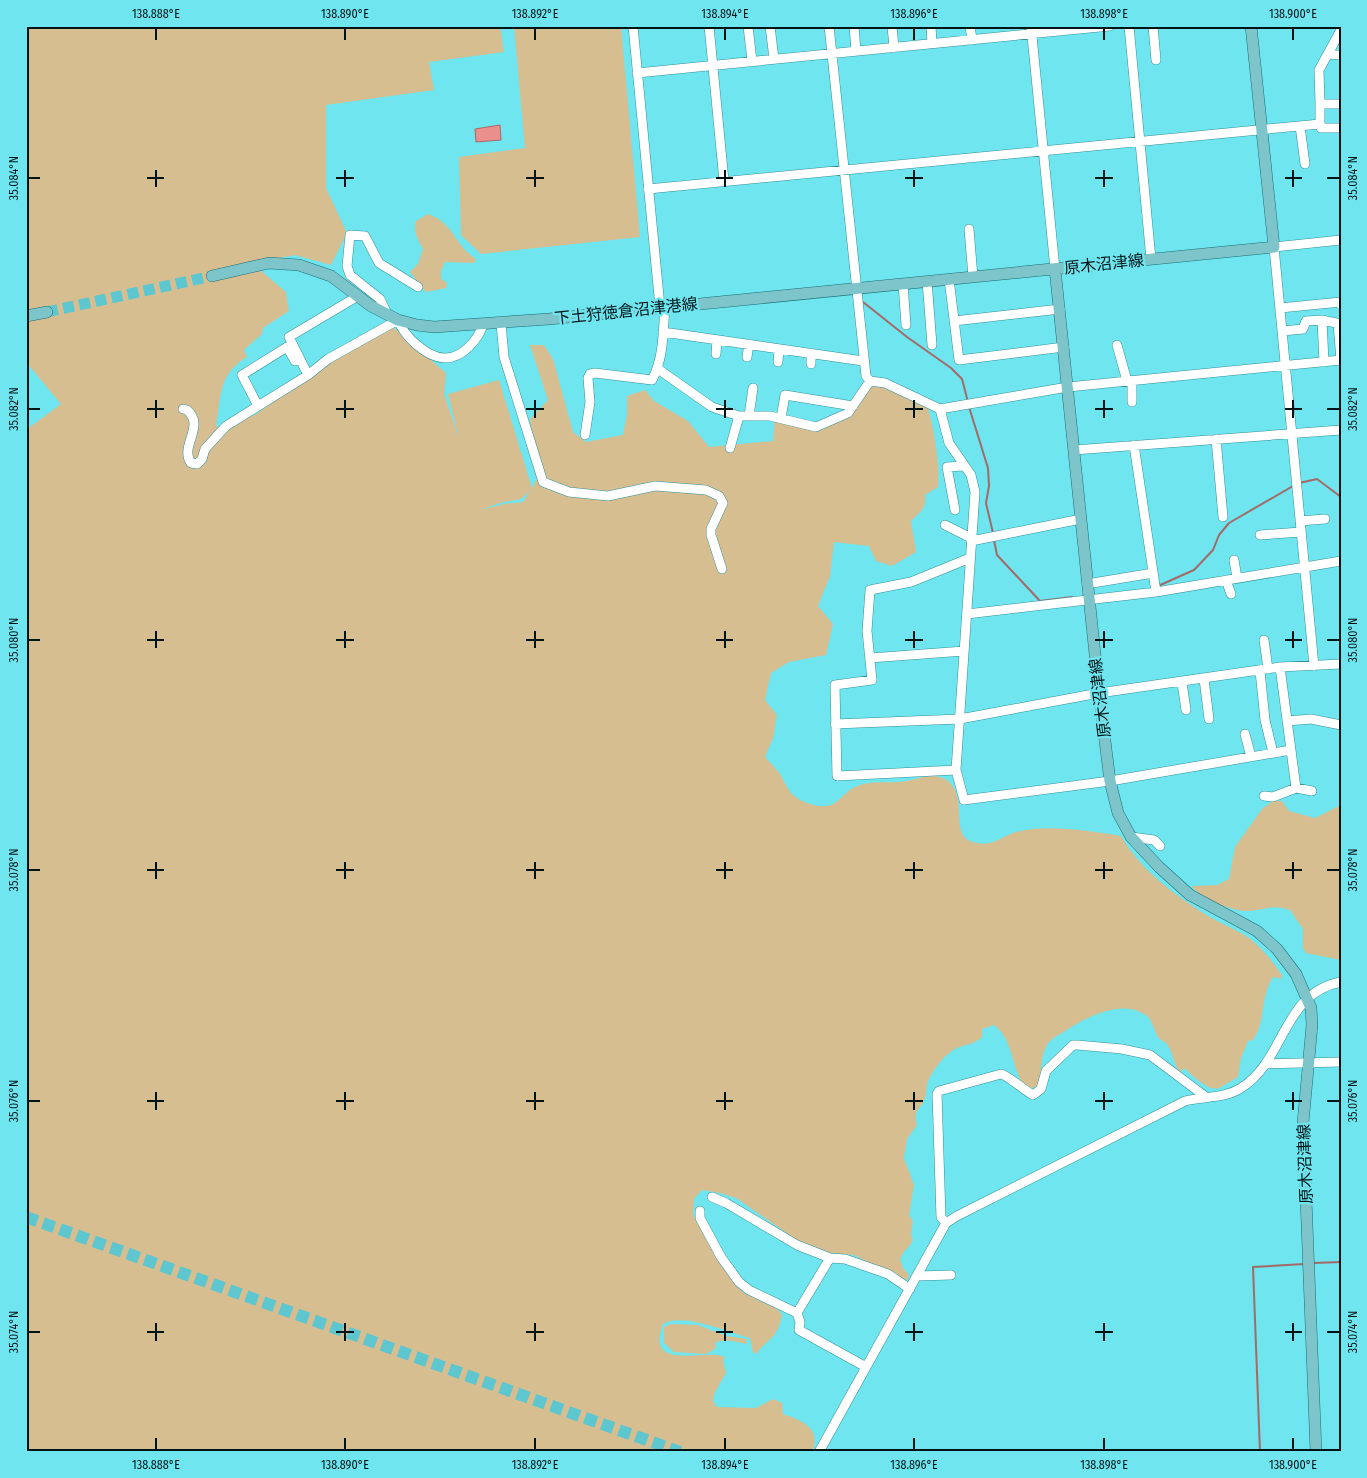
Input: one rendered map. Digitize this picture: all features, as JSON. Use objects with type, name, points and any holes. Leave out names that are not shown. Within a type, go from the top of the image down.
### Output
[{"type":"main road","points":[[1251,26],[1274,247]]},
{"type":"main road","name":"原木沼津線","points":[[1274,247],[1056,269],[1099,693],[1110,781],[1118,813],[1131,837],[1159,867],[1190,895],[1257,931],[1278,949],[1296,974],[1311,1008],[1312,1025],[1303,1123],[1316,1452]]},
{"type":"main road","name":"下土狩徳倉沼津港線","points":[[212,276],[268,263],[299,265],[332,276],[358,296],[398,320],[434,327],[501,323],[1056,269]]},
{"type":"main road","points":[[26,316],[48,312]]},
{"type":"street","points":[[585,435],[590,402],[588,378],[590,374],[652,380],[658,368],[663,332],[633,26]]},
{"type":"street","points":[[709,26],[724,181]]},
{"type":"street","points":[[748,26],[752,62]]},
{"type":"street","points":[[770,26],[774,59]]},
{"type":"street","points":[[829,26],[863,361],[866,376],[870,381],[885,383],[940,409],[1068,387],[1341,360],[1339,324],[1322,320],[1306,321],[1303,329],[1282,331]]},
{"type":"street","points":[[854,26],[856,51]]},
{"type":"street","points":[[892,26],[894,48]]},
{"type":"street","points":[[931,26],[932,44]]},
{"type":"street","points":[[970,26],[972,40]]},
{"type":"street","points":[[637,73],[972,40],[1031,30],[1110,26]]},
{"type":"street","points":[[1129,26],[1151,259]]},
{"type":"street","points":[[1153,26],[1156,60]]},
{"type":"street","points":[[1031,30],[1056,269]]},
{"type":"street","points":[[1341,30],[1319,70],[1321,128],[1341,128]]},
{"type":"street","points":[[1328,54],[1341,56]]},
{"type":"street","points":[[1320,104],[1341,104]]},
{"type":"street","points":[[648,189],[1300,126],[1320,124],[1320,122]]},
{"type":"street","points":[[1300,126],[1305,164]]},
{"type":"street","points":[[970,229],[973,277]]},
{"type":"street","points":[[387,314],[380,299],[350,274],[347,266],[350,236],[365,236],[379,263],[418,286]]},
{"type":"street","points":[[1314,666],[1274,247],[1341,240]]},
{"type":"street","points":[[949,279],[959,360],[1064,347]]},
{"type":"street","points":[[927,281],[932,345]]},
{"type":"street","points":[[903,284],[906,325]]},
{"type":"street","points":[[308,374],[289,337],[358,296]]},
{"type":"street","points":[[1280,308],[1341,302],[1341,305]]},
{"type":"street","points":[[954,321],[1060,309]]},
{"type":"street","points":[[182,409],[187,410],[194,419],[194,430],[186,450],[187,458],[191,463],[197,464],[202,459],[205,449],[226,426],[308,374],[328,359],[398,320],[402,329],[422,348],[444,358],[454,356],[472,344],[481,332],[483,324]]},
{"type":"street","points":[[1322,320],[1324,362]]},
{"type":"street","points":[[501,323],[504,357],[543,482],[569,492],[608,496],[655,486],[706,490],[719,496],[723,503],[711,529],[722,569]]},
{"type":"street","points":[[663,332],[863,361]]},
{"type":"street","points":[[716,354],[717,340]]},
{"type":"street","points":[[747,358],[748,344]]},
{"type":"street","points":[[1117,346],[1129,381],[1132,402]]},
{"type":"street","points":[[258,406],[242,375],[287,347],[296,363],[303,364]]},
{"type":"street","points":[[778,362],[779,349]]},
{"type":"street","points":[[810,364],[811,353]]},
{"type":"street","points":[[658,368],[712,406],[739,416],[781,418],[816,427],[848,413],[870,381]]},
{"type":"street","points":[[749,416],[753,388]]},
{"type":"street","points":[[781,418],[785,395],[853,406]]},
{"type":"street","points":[[940,409],[949,443],[971,475],[975,492],[956,770],[964,800],[1110,781],[1291,750]]},
{"type":"street","points":[[730,448],[739,416]]},
{"type":"street","points":[[1074,450],[1341,430]]},
{"type":"street","points":[[1216,439],[1223,517]]},
{"type":"street","points":[[1134,445],[1155,588]]},
{"type":"street","points":[[955,510],[947,467],[963,466]]},
{"type":"street","points":[[944,525],[971,539],[1081,519]]},
{"type":"street","points":[[1300,521],[1325,519]]},
{"type":"street","points":[[1260,536],[1301,532]]},
{"type":"street","points":[[956,770],[837,776],[835,685],[872,680],[867,631],[870,590],[911,582],[970,558]]},
{"type":"street","points":[[1234,560],[1237,578]]},
{"type":"street","points":[[967,614],[1088,594],[1226,580],[1341,561]]},
{"type":"street","points":[[1088,594],[1153,573]]},
{"type":"street","points":[[1226,580],[1231,594]]},
{"type":"street","points":[[1264,640],[1265,720],[1273,753]]},
{"type":"street","points":[[870,658],[964,651]]},
{"type":"street","points":[[835,724],[960,719],[1099,693],[1182,683],[1280,667],[1341,664]]},
{"type":"street","points":[[1280,667],[1296,788]]},
{"type":"street","points":[[1204,679],[1209,719]]},
{"type":"street","points":[[1182,683],[1186,710]]},
{"type":"street","points":[[1287,721],[1311,719],[1341,725]]},
{"type":"street","points":[[1245,734],[1252,757]]},
{"type":"street","points":[[1264,796],[1273,797],[1296,788],[1312,791]]},
{"type":"street","points":[[1131,837],[1154,840],[1160,846]]},
{"type":"street","points":[[819,1452],[946,1223],[1185,1101],[1230,1094],[1241,1088],[1259,1073],[1300,1006],[1307,998],[1319,988],[1341,982]]},
{"type":"street","points":[[1003,1065],[1006,1075],[1019,1087],[1033,1095],[1041,1089],[1046,1071],[1074,1045],[1122,1049],[1156,1058],[1206,1097]]},
{"type":"street","points":[[1265,1064],[1341,1062]]},
{"type":"street","points":[[946,1223],[941,1217],[937,1094],[939,1090],[959,1080],[982,1074],[1006,1075]]},
{"type":"street","points":[[712,1197],[761,1223],[781,1238],[830,1258],[845,1259],[882,1271],[910,1289]]},
{"type":"street","points":[[700,1211],[700,1218],[717,1249],[739,1282],[749,1290],[797,1313],[800,1322],[799,1330],[866,1367]]},
{"type":"street","points":[[797,1313],[830,1258]]},
{"type":"street","points":[[918,1276],[951,1276]]},
{"type":"shaded area","points":[[26,26],[500,26],[504,52],[429,62],[434,90],[326,105],[326,188],[347,233],[331,265],[295,255],[263,261],[259,269],[286,292],[289,311],[263,328],[262,334],[244,350],[247,357],[231,371],[223,387],[216,427],[255,415],[338,355],[393,327],[446,373],[444,394],[459,438],[448,394],[499,380],[532,488],[538,477],[530,419],[548,400],[530,345],[544,345],[553,359],[573,432],[586,442],[623,435],[627,414],[627,396],[645,390],[654,401],[688,421],[709,447],[773,441],[775,417],[818,428],[843,419],[870,381],[926,402],[936,444],[938,487],[925,495],[924,507],[911,521],[916,552],[892,566],[876,561],[869,546],[834,542],[830,576],[818,606],[833,624],[826,655],[789,662],[771,673],[765,700],[777,715],[773,738],[765,757],[795,797],[821,806],[834,804],[852,789],[866,783],[899,782],[933,776],[945,779],[953,786],[957,796],[961,828],[964,836],[970,841],[977,843],[990,843],[1016,832],[1055,828],[1121,836],[1138,860],[1160,881],[1183,900],[1249,938],[1267,955],[1282,975],[1281,979],[1273,977],[1269,984],[1260,1025],[1253,1040],[1248,1041],[1241,1058],[1238,1077],[1223,1086],[1212,1088],[1201,1083],[1184,1068],[1180,1072],[1169,1047],[1158,1037],[1149,1019],[1144,1014],[1135,1010],[1114,1009],[1092,1016],[1051,1040],[1043,1055],[1038,1086],[1032,1088],[1023,1084],[1019,1077],[1005,1037],[1000,1031],[994,1025],[982,1029],[982,1037],[979,1040],[953,1050],[934,1070],[928,1081],[926,1096],[916,1112],[917,1125],[907,1139],[904,1158],[914,1185],[909,1215],[913,1221],[911,1234],[913,1240],[900,1259],[903,1268],[909,1275],[908,1279],[903,1280],[854,1255],[831,1253],[797,1240],[736,1198],[702,1190],[694,1199],[693,1215],[732,1281],[744,1293],[777,1309],[782,1315],[780,1323],[772,1338],[756,1354],[753,1352],[750,1338],[694,1322],[672,1321],[663,1324],[659,1339],[662,1349],[669,1354],[680,1356],[716,1355],[725,1357],[723,1361],[726,1373],[714,1394],[713,1401],[717,1407],[756,1408],[773,1399],[782,1403],[783,1414],[803,1422],[812,1431],[814,1444],[812,1452],[26,1452],[26,430],[61,404],[26,362]],"holes":[[[530,491],[523,502],[504,504],[480,510],[500,503],[521,499]]]},
{"type":"shaded area","points":[[514,26],[621,26],[640,237],[481,254],[461,235],[459,157],[525,148]]},
{"type":"shaded area","points":[[500,125],[501,140],[476,142],[475,129]]},
{"type":"shaded area","points":[[428,214],[443,223],[476,259],[474,263],[445,262],[441,271],[441,279],[447,283],[446,288],[426,292],[410,272],[418,264],[423,249],[416,232],[416,221]]},
{"type":"shaded area","points":[[1273,801],[1282,801],[1289,811],[1315,818],[1341,805],[1341,960],[1306,953],[1303,948],[1303,929],[1290,910],[1278,907],[1242,911],[1217,903],[1201,895],[1192,886],[1217,885],[1229,879],[1235,847],[1262,809]]},
{"type":"shaded area","points":[[671,1324],[698,1325],[726,1336],[747,1339],[746,1344],[730,1341],[715,1343],[716,1348],[706,1354],[674,1352],[664,1343],[664,1327]]},
{"type":"waterway","points":[[863,302],[907,337],[951,368],[962,379],[968,402]]},
{"type":"waterway","points":[[969,407],[988,468],[989,486],[986,503],[993,533]]},
{"type":"waterway","points":[[1299,483],[1317,479],[1341,497]]},
{"type":"waterway","points":[[1158,586],[1194,570],[1213,550],[1219,535],[1229,523],[1293,486]]},
{"type":"waterway","points":[[994,540],[997,555],[1040,601],[1072,597]]},
{"type":"waterway","points":[[1313,1263],[1341,1262]]},
{"type":"waterway","points":[[1260,1452],[1253,1267],[1304,1264]]},
{"type":"tunnel","points":[[47,312],[212,276]]},
{"type":"tunnel","points":[[26,1217],[680,1452]]}]
